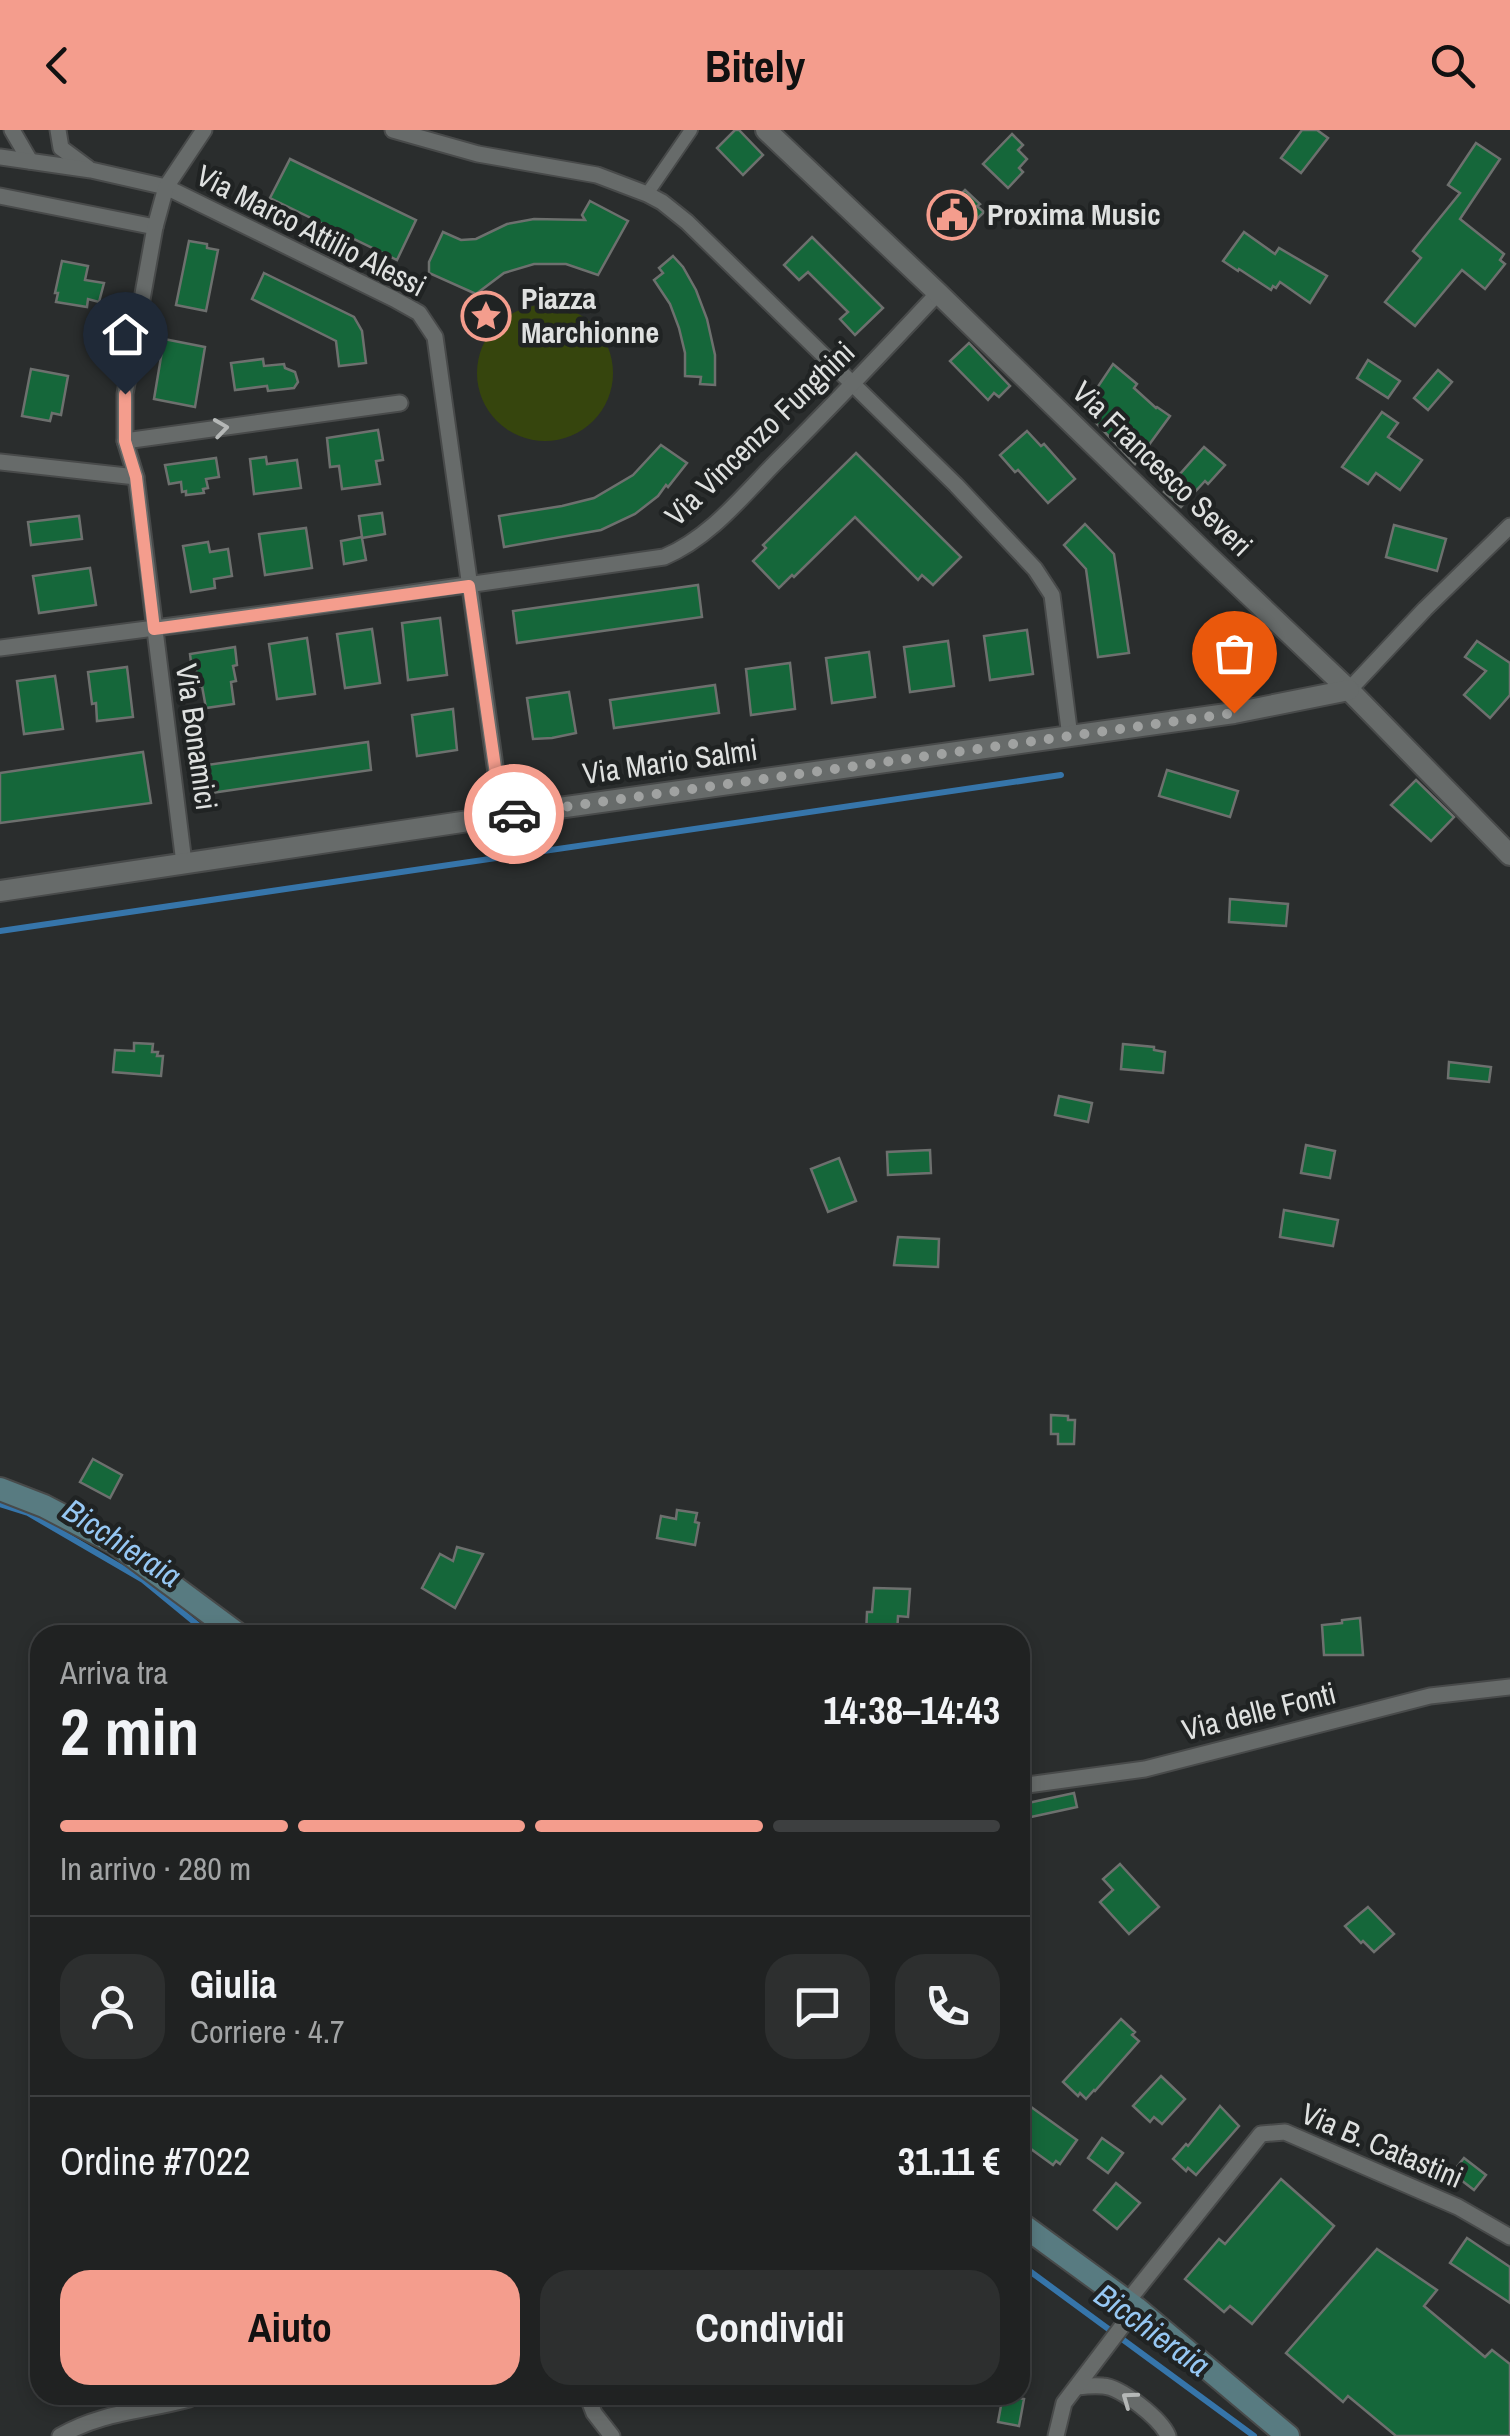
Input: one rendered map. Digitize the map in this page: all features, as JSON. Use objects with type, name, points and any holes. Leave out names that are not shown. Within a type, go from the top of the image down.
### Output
[{"type":"main road","points":[[0,1489],[44,1506],[115,1543],[225,1625]]},
{"type":"main road","points":[[1030,2232],[1288,2436]]},
{"type":"street","points":[[12,130],[30,161]]},
{"type":"street","name":"Via Bonamici","points":[[184,864],[136,477],[125,441],[125,394],[155,227],[166,187],[204,130]]},
{"type":"street","points":[[394,130],[478,154],[598,175],[647,194],[687,222],[956,485],[1035,569],[1052,595],[1070,737]]},
{"type":"street","points":[[647,194],[691,130]]},
{"type":"street","name":"Via Francesco Severi","points":[[766,130],[1349,690],[1510,855]]},
{"type":"street","points":[[55,132],[62,148],[92,170]]},
{"type":"street","name":"Via Marco Attilio Alessi","points":[[0,157],[92,170],[166,187],[394,298],[419,314],[435,337],[502,816]]},
{"type":"street","points":[[0,196],[155,227]]},
{"type":"street","name":"Via Vincenzo Funghini","points":[[0,648],[664,557],[681,550],[712,527],[852,386],[938,292]]},
{"type":"street","points":[[125,441],[400,403]]},
{"type":"street","points":[[0,462],[136,477]]},
{"type":"street","points":[[1349,690],[1510,526]]},
{"type":"street","name":"Via Mario Salmi","points":[[0,890],[1234,713],[1349,690]]},
{"type":"street","name":"Via delle Fonti","points":[[1030,1785],[1144,1770],[1430,1696],[1510,1687]]},
{"type":"street","name":"Via B. Catastini","points":[[1056,2436],[1064,2403],[1261,2134],[1286,2132],[1458,2207],[1510,2236]]},
{"type":"street","points":[[1077,2387],[1115,2389],[1160,2422],[1168,2436]]},
{"type":"street","points":[[60,2436],[80,2424],[115,2413],[166,2405]]},
{"type":"street","points":[[591,2405],[612,2436]]},
{"type":"green space","points":[[545,305],[571,310],[593,325],[608,347],[613,373],[608,399],[593,421],[571,436],[545,441],[519,436],[497,421],[482,399],[477,373],[482,347],[497,325],[519,310]]},
{"type":"building","points":[[735,130],[763,155],[743,175],[717,148]]},
{"type":"building","points":[[1302,130],[1317,130],[1328,138],[1301,173],[1281,158]]},
{"type":"building","points":[[1012,134],[1023,145],[1018,150],[1027,159],[1019,168],[1023,172],[1008,188],[983,164]]},
{"type":"building","points":[[1476,143],[1500,159],[1460,219],[1504,254],[1500,260],[1505,264],[1485,289],[1462,270],[1415,326],[1385,302],[1421,258],[1413,251],[1460,193],[1448,185]]},
{"type":"building","points":[[290,159],[416,220],[397,260],[270,198]]},
{"type":"building","points":[[965,190],[984,212],[968,228],[959,219],[952,227],[940,215]]},
{"type":"building","points":[[590,201],[628,221],[598,275],[566,264],[534,264],[504,273],[476,294],[429,273],[429,262],[443,232],[461,240],[476,239],[507,224],[534,219],[585,220],[582,215]]},
{"type":"building","points":[[1244,232],[1275,254],[1279,248],[1327,276],[1310,303],[1280,282],[1271,290],[1223,261]]},
{"type":"building","points":[[812,237],[883,308],[855,335],[840,319],[848,312],[808,272],[799,280],[784,265]]},
{"type":"building","points":[[189,241],[218,250],[206,311],[176,305]]},
{"type":"building","points":[[673,256],[696,290],[707,319],[715,355],[715,385],[700,384],[701,377],[685,376],[679,328],[670,304],[654,280],[663,273],[659,268]]},
{"type":"building","points":[[62,261],[88,266],[85,280],[104,283],[99,302],[88,299],[87,307],[56,302]]},
{"type":"building","points":[[264,273],[354,317],[362,331],[366,363],[339,366],[336,341],[252,299]]},
{"type":"building","points":[[164,339],[205,347],[195,407],[154,399]]},
{"type":"building","points":[[969,343],[1010,386],[999,397],[994,393],[988,400],[950,361]]},
{"type":"building","points":[[263,359],[264,366],[284,364],[295,372],[298,382],[294,388],[235,390],[231,363]]},
{"type":"building","points":[[1368,360],[1400,381],[1388,398],[1357,378]]},
{"type":"building","points":[[1113,364],[1137,384],[1134,388],[1170,416],[1135,464],[1083,409]]},
{"type":"building","points":[[31,369],[68,376],[61,415],[52,413],[50,421],[22,416]]},
{"type":"building","points":[[1438,370],[1452,382],[1428,410],[1414,398]]},
{"type":"building","points":[[1382,412],[1398,423],[1388,437],[1422,460],[1400,490],[1376,473],[1368,484],[1342,467]]},
{"type":"building","points":[[378,430],[383,460],[376,461],[380,484],[342,489],[339,466],[330,467],[327,438]]},
{"type":"building","points":[[1027,431],[1075,479],[1048,503],[1000,455]]},
{"type":"building","points":[[661,445],[687,463],[668,487],[635,514],[601,530],[504,547],[499,516],[594,498],[633,475]]},
{"type":"building","points":[[1204,447],[1225,465],[1181,507],[1164,492]]},
{"type":"building","points":[[856,453],[961,557],[933,585],[922,575],[918,580],[855,517],[779,588],[753,561],[766,548],[763,545]]},
{"type":"building","points":[[266,457],[267,464],[297,460],[301,488],[254,494],[250,459]]},
{"type":"building","points":[[216,458],[219,477],[206,479],[208,488],[203,489],[204,493],[186,495],[181,482],[169,484],[165,465]]},
{"type":"building","points":[[382,513],[385,534],[362,538],[366,560],[344,564],[341,541],[362,537],[359,516]]},
{"type":"building","points":[[79,516],[82,539],[31,545],[28,522]]},
{"type":"building","points":[[1085,524],[1114,554],[1129,653],[1098,657],[1086,569],[1064,545]]},
{"type":"building","points":[[1394,525],[1446,539],[1437,571],[1386,557]]},
{"type":"building","points":[[306,528],[312,568],[265,575],[259,534]]},
{"type":"building","points":[[208,542],[210,552],[228,549],[232,576],[214,579],[215,588],[191,592],[183,546]]},
{"type":"building","points":[[90,568],[96,605],[39,613],[33,576]]},
{"type":"building","points":[[698,585],[702,617],[517,643],[513,611]]},
{"type":"building","points":[[440,618],[447,675],[408,680],[402,623]]},
{"type":"building","points":[[372,629],[380,683],[345,688],[337,634]]},
{"type":"building","points":[[1027,630],[1033,674],[990,680],[984,636]]},
{"type":"building","points":[[307,638],[315,694],[277,699],[269,644]]},
{"type":"building","points":[[948,641],[954,686],[910,692],[904,647]]},
{"type":"building","points":[[1477,641],[1510,663],[1510,695],[1490,718],[1464,695],[1486,671],[1465,657]]},
{"type":"building","points":[[235,647],[236,681],[231,682],[234,704],[206,708],[190,654]]},
{"type":"building","points":[[869,652],[875,697],[832,703],[826,658]]},
{"type":"building","points":[[790,663],[795,709],[751,715],[746,669]]},
{"type":"building","points":[[127,667],[133,717],[97,721],[88,672]]},
{"type":"building","points":[[55,676],[63,729],[24,734],[17,681]]},
{"type":"building","points":[[715,685],[719,713],[614,728],[610,700]]},
{"type":"building","points":[[569,692],[576,733],[533,739],[527,698]]},
{"type":"building","points":[[453,709],[457,750],[417,756],[412,715]]},
{"type":"building","points":[[368,742],[371,770],[211,793],[207,765]]},
{"type":"building","points":[[143,752],[151,803],[0,823],[0,773]]},
{"type":"building","points":[[1167,770],[1238,791],[1230,817],[1159,796]]},
{"type":"building","points":[[1416,780],[1454,817],[1431,841],[1391,805]]},
{"type":"building","points":[[1230,899],[1288,904],[1286,926],[1229,922]]},
{"type":"building","points":[[134,1043],[153,1044],[152,1052],[163,1056],[161,1076],[113,1072],[115,1050],[134,1051]]},
{"type":"building","points":[[1123,1044],[1165,1052],[1163,1073],[1121,1069]]},
{"type":"building","points":[[1449,1062],[1491,1067],[1489,1082],[1448,1078]]},
{"type":"building","points":[[1059,1096],[1092,1103],[1088,1122],[1055,1115]]},
{"type":"building","points":[[1306,1145],[1335,1151],[1330,1178],[1301,1173]]},
{"type":"building","points":[[930,1150],[931,1173],[888,1175],[887,1152]]},
{"type":"building","points":[[839,1158],[856,1201],[828,1212],[811,1169]]},
{"type":"building","points":[[1284,1210],[1338,1220],[1333,1246],[1280,1237]]},
{"type":"building","points":[[898,1237],[939,1239],[938,1267],[894,1265]]},
{"type":"building","points":[[1051,1415],[1075,1420],[1074,1444],[1058,1444],[1058,1434],[1051,1434]]},
{"type":"building","points":[[93,1459],[122,1475],[110,1498],[80,1482]]},
{"type":"building","points":[[677,1510],[697,1513],[695,1545],[657,1538],[661,1516],[676,1519]]},
{"type":"building","points":[[457,1547],[483,1554],[455,1608],[422,1588],[440,1554],[453,1561]]},
{"type":"building","points":[[874,1588],[910,1589],[908,1617],[898,1616],[898,1625],[866,1625],[867,1612],[872,1612]]},
{"type":"building","points":[[1360,1618],[1363,1655],[1324,1655],[1322,1625]]},
{"type":"building","points":[[1074,1793],[1077,1807],[1031,1817],[1030,1803]]},
{"type":"building","points":[[1120,1864],[1159,1907],[1129,1934],[1100,1902],[1113,1890],[1103,1879]]},
{"type":"building","points":[[1368,1907],[1394,1934],[1374,1952],[1345,1926]]},
{"type":"building","points":[[1121,2019],[1139,2041],[1095,2091],[1086,2099],[1080,2093],[1078,2096],[1063,2082]]},
{"type":"building","points":[[1161,2076],[1185,2099],[1162,2124],[1154,2117],[1150,2122],[1133,2106]]},
{"type":"building","points":[[1030,2106],[1077,2140],[1060,2164],[1056,2161],[1053,2165],[1030,2148]]},
{"type":"building","points":[[1220,2106],[1239,2126],[1196,2175],[1188,2168],[1186,2171],[1173,2159]]},
{"type":"building","points":[[1102,2138],[1123,2153],[1108,2173],[1088,2158]]},
{"type":"building","points":[[1464,2158],[1486,2175],[1474,2190],[1452,2173]]},
{"type":"building","points":[[1281,2179],[1334,2226],[1252,2324],[1230,2306],[1224,2312],[1185,2279],[1219,2239],[1225,2244]]},
{"type":"building","points":[[1116,2183],[1140,2203],[1117,2229],[1094,2210]]},
{"type":"building","points":[[1467,2238],[1510,2267],[1510,2303],[1450,2263]]},
{"type":"building","points":[[1377,2249],[1437,2290],[1424,2306],[1485,2357],[1492,2350],[1510,2364],[1510,2436],[1396,2436],[1348,2396],[1343,2402],[1286,2353]]},
{"type":"building","points":[[1001,2405],[1023,2405],[1019,2426],[998,2422]]},
{"type":"waterway","points":[[0,931],[1061,775]]},
{"type":"waterway","name":"Bicchieraia","points":[[0,1504],[28,1513],[143,1580],[198,1625]]},
{"type":"waterway","name":"Bicchieraia","points":[[1030,2271],[1254,2436]]},
{"type":"way so far","points":[[514,814],[1234,713]]},
{"type":"place","name":"Proxima Music","points":[[952,215]]},
{"type":"place","name":"Piazza Marchionne","points":[[486,316]]},
{"type":"route","points":[[125,394],[125,441],[136,477],[154,629],[469,586],[502,816],[514,814]]}]
